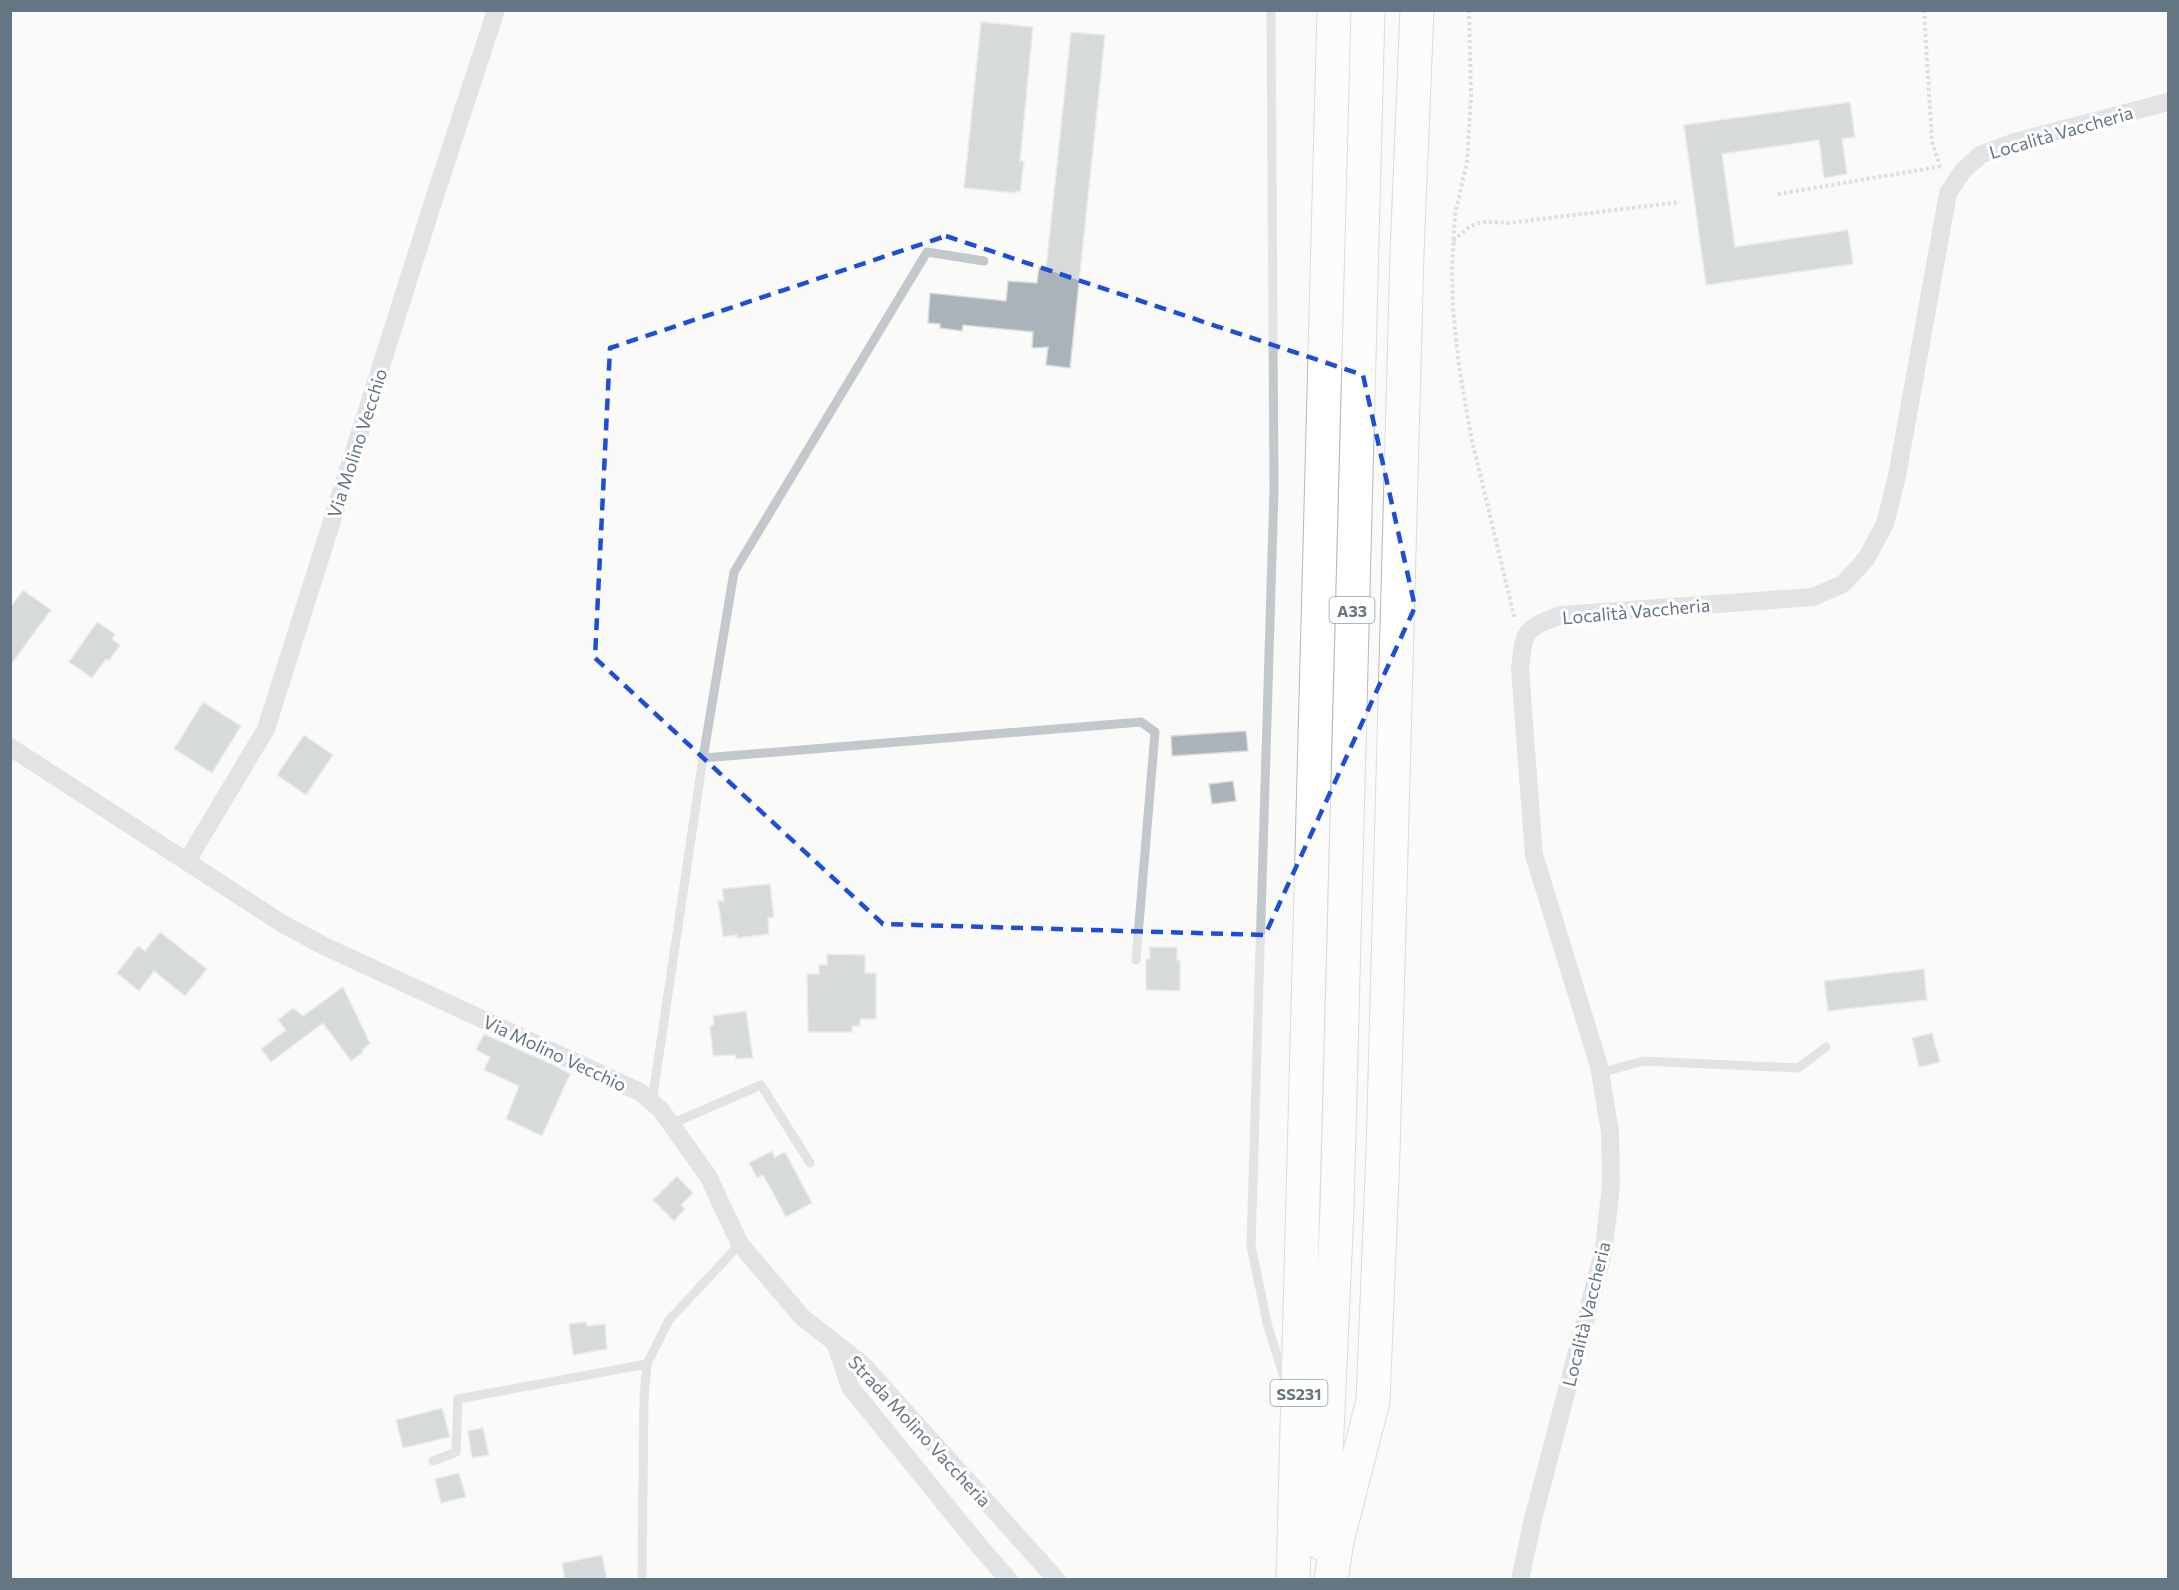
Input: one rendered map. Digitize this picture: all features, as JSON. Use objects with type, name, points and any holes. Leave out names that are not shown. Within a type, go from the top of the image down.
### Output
[{"type":"highway","name":"A33","points":[[1304,1207],[1334,10]]},
{"type":"highway","name":"A33","points":[[1337,1209],[1368,10]]},
{"type":"highway","points":[[1331,1580],[1337,1541],[1373,1401],[1383,1140],[1407,253],[1417,10]]},
{"type":"highway","name":"SS231","points":[[1293,1580],[1304,1207]]},
{"type":"highway","name":"SS231","points":[[1320,1580],[1337,1209]]},
{"type":"street","name":"Via Molino Vecchio","points":[[187,861],[266,729],[496,10]]},
{"type":"street","name":"Località Vaccheria","points":[[1520,1580],[1533,1520],[1604,1249],[1611,1184],[1610,1143],[1600,1073],[1534,855],[1520,670],[1523,641],[1535,625],[1561,615],[1813,597],[1843,584],[1866,559],[1885,524],[1897,476],[1943,215],[1948,193],[1962,172],[1980,155],[2015,142],[2169,102]]},
{"type":"street","name":"Via Molino Vecchio","points":[[10,747],[284,924],[324,946],[640,1092],[661,1110],[708,1176],[740,1245],[802,1317],[835,1343]]},
{"type":"street","name":"Strada Molino Vaccheria","points":[[835,1343],[850,1387],[1009,1580]]},
{"type":"street","name":"Strada Molino Vaccheria","points":[[835,1343],[862,1364],[1056,1580]]},
{"type":"lane","points":[[1271,10],[1274,490],[1251,1246],[1268,1327],[1298,1422]]},
{"type":"lane","points":[[652,1102],[703,758],[734,572],[927,252],[984,261]]},
{"type":"lane","points":[[703,758],[1141,722],[1155,732],[1136,960]]},
{"type":"lane","points":[[1600,1073],[1643,1061],[1798,1068],[1826,1047]]},
{"type":"lane","points":[[671,1124],[761,1085],[810,1163]]},
{"type":"lane","points":[[642,1580],[644,1397],[647,1364],[669,1320],[740,1245]]},
{"type":"lane","points":[[433,1461],[456,1452],[458,1399],[647,1364]]},
{"type":"path","points":[[1469,10],[1471,98],[1467,161],[1455,216],[1453,309],[1461,379],[1472,436],[1509,602],[1523,641]]},
{"type":"path","points":[[1924,10],[1932,142],[1940,166]]},
{"type":"path","points":[[1778,194],[1940,166],[1962,172]]},
{"type":"path","points":[[1453,240],[1471,225],[1481,222],[1509,223],[1680,202]]},
{"type":"highlighted area","points":[[946,236],[1363,375],[1415,607],[1265,935],[883,924],[595,658],[610,348]]},
{"type":"building","points":[[981,22],[1033,27],[1020,161],[1024,161],[1020,192],[1016,191],[1016,193],[964,188]]},
{"type":"building","points":[[1071,32],[1105,35],[1070,368],[1046,365],[1048,347],[1032,348],[1033,332],[963,325],[962,331],[940,328],[940,324],[928,323],[930,293],[1006,301],[1008,281],[1037,283],[1039,267],[1046,268]]},
{"type":"building","points":[[1850,102],[1855,137],[1842,139],[1847,174],[1824,178],[1819,140],[1722,154],[1735,247],[1848,230],[1853,264],[1706,285],[1684,125]]},
{"type":"building","points":[[23,590],[51,610],[10,666],[10,608]]},
{"type":"building","points":[[97,622],[115,634],[112,639],[120,645],[109,661],[106,659],[92,678],[69,662]]},
{"type":"building","points":[[203,702],[241,726],[212,773],[174,749]]},
{"type":"building","points":[[1246,731],[1248,751],[1172,756],[1171,736]]},
{"type":"building","points":[[304,735],[333,755],[306,795],[277,775]]},
{"type":"building","points":[[1233,781],[1236,801],[1212,804],[1209,784]]},
{"type":"building","points":[[770,884],[774,917],[768,918],[769,934],[737,938],[737,935],[723,937],[718,901],[724,901],[722,889]]},
{"type":"building","points":[[160,932],[207,969],[185,996],[154,971],[139,991],[117,973],[138,946],[145,951]]},
{"type":"building","points":[[1150,947],[1177,947],[1177,960],[1180,960],[1180,991],[1146,990],[1146,959],[1150,959]]},
{"type":"building","points":[[827,954],[865,955],[865,973],[876,973],[876,1019],[860,1019],[860,1026],[852,1026],[852,1032],[808,1032],[807,974],[819,974],[819,965],[827,965]]},
{"type":"building","points":[[1924,969],[1927,1000],[1828,1011],[1824,981]]},
{"type":"building","points":[[343,987],[370,1043],[362,1050],[363,1052],[351,1061],[323,1023],[271,1062],[261,1049],[286,1030],[278,1020],[293,1008],[303,1016]]},
{"type":"building","points":[[746,1011],[753,1058],[736,1059],[736,1055],[713,1056],[710,1026],[714,1025],[713,1016]]},
{"type":"building","points":[[1932,1033],[1940,1062],[1919,1067],[1912,1038]]},
{"type":"building","points":[[484,1034],[570,1074],[542,1136],[506,1119],[519,1086],[484,1070],[490,1057],[476,1050]]},
{"type":"building","points":[[772,1151],[775,1157],[785,1152],[812,1203],[786,1217],[763,1175],[757,1178],[749,1163]]},
{"type":"building","points":[[677,1176],[693,1193],[681,1205],[685,1209],[674,1221],[653,1200]]},
{"type":"building","points":[[586,1322],[587,1326],[605,1324],[607,1349],[573,1355],[569,1324]]},
{"type":"building","points":[[442,1408],[450,1437],[403,1448],[396,1420]]},
{"type":"building","points":[[483,1428],[489,1455],[472,1458],[468,1431]]},
{"type":"building","points":[[459,1473],[466,1497],[441,1503],[435,1479]]},
{"type":"building","points":[[602,1555],[607,1580],[565,1580],[562,1563]]}]
